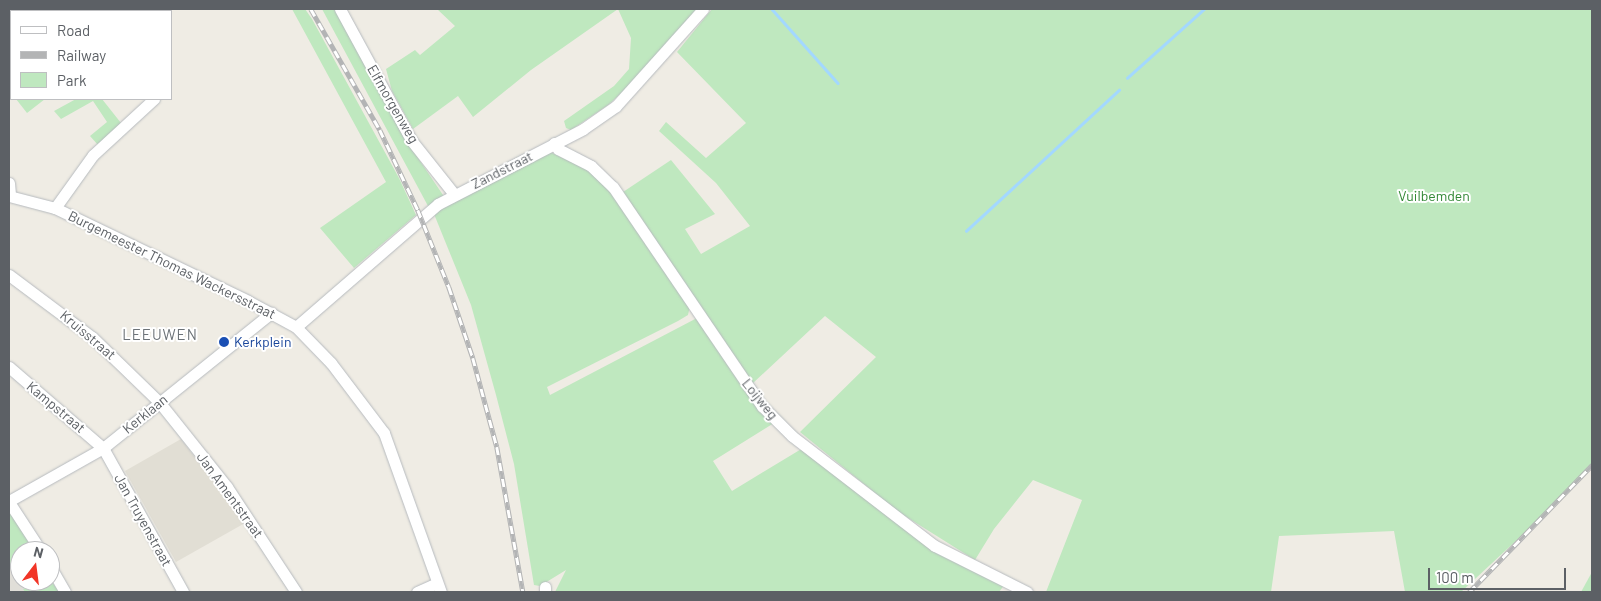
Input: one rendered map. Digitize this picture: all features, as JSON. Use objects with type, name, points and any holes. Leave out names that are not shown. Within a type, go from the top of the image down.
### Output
[{"type":"street","name":"Elfmorgenweg","points":[[340,9],[411,140],[454,194]]},
{"type":"street","name":"Zandstraat","points":[[296,328],[410,227],[454,194],[554,143],[616,106],[704,9]]},
{"type":"street","points":[[54,208],[93,155],[153,100]]},
{"type":"street","name":"Loijweg","points":[[554,143],[558,149],[591,166],[613,187],[762,406],[792,436],[935,546],[1027,592]]},
{"type":"street","points":[[9,183],[10,196]]},
{"type":"street","name":"Burgemeester Thomas Wackersstraat","points":[[10,196],[54,208],[271,313],[296,328],[331,363],[384,433],[405,486],[439,587]]},
{"type":"street","name":"Kruisstraat","points":[[9,275],[79,327],[160,403]]},
{"type":"street","name":"Kerklaan","points":[[9,501],[102,448],[271,313]]},
{"type":"street","name":"Kampstraat","points":[[9,368],[102,448]]},
{"type":"street","name":"Jan Amentstraat","points":[[160,403],[227,487],[296,592]]},
{"type":"street","name":"Jan Truyenstraat","points":[[102,448],[183,592]]},
{"type":"street","points":[[9,501],[35,541]]},
{"type":"street","points":[[417,592],[439,587]]},
{"type":"shaded area","points":[[181,439],[245,523],[176,562],[125,471]]},
{"type":"shaded area","points":[[9,517],[17,541],[10,541],[10,591],[57,592],[9,592]]},
{"type":"green space","points":[[292,9],[305,9],[312,19],[399,178],[416,215],[354,268],[320,228],[386,182]]},
{"type":"green space","points":[[322,9],[336,9],[418,158],[445,198],[428,206]]},
{"type":"green space","points":[[437,9],[618,9],[531,70],[473,117],[458,96],[413,129],[392,91],[386,69],[415,50],[420,55],[455,26]]},
{"type":"green space","points":[[618,9],[698,9],[639,77],[608,105],[571,130],[566,128],[564,121],[614,86],[629,69],[631,38]]},
{"type":"green space","name":"Vuilbemden","points":[[712,9],[1592,9],[1592,464],[1549,510],[1461,592],[1405,592],[1394,531],[1279,536],[1271,592],[1046,592],[1082,500],[1033,480],[994,529],[975,560],[897,511],[800,432],[876,357],[825,316],[753,383],[623,192],[671,160],[715,214],[685,229],[701,254],[750,226],[716,183],[659,131],[666,122],[706,158],[746,123],[677,52]]},
{"type":"green space","points":[[17,100],[44,100],[27,113]]},
{"type":"green space","points":[[74,100],[103,100],[121,123],[98,145],[90,136],[107,122],[93,101],[61,119],[54,111]]},
{"type":"green space","points":[[548,151],[591,171],[609,189],[690,306],[688,315],[678,321],[547,387],[550,395],[697,318],[774,423],[713,461],[732,491],[803,448],[908,530],[1005,584],[999,592],[555,592],[566,570],[540,586],[534,585],[514,464],[496,395],[471,305],[434,214],[453,198]]},
{"type":"green space","points":[[9,514],[14,516],[29,541],[10,541],[9,566]]},
{"type":"green space","points":[[1592,572],[1592,592],[1581,592]]},
{"type":"green space","points":[[24,591],[59,592],[25,592]]},
{"type":"waterway","points":[[772,9],[838,83]]},
{"type":"waterway","points":[[1127,78],[1204,9]]},
{"type":"waterway","points":[[966,231],[1119,90]]},
{"type":"railway","points":[[311,9],[380,130],[418,210],[449,287],[473,358],[497,447],[523,592]]},
{"type":"railway","points":[[1469,592],[1592,465]]},
{"type":"place","name":"Kerkplein","points":[[224,342]]},
{"type":"district","name":"LEEUWEN","points":[[160,335]]}]
